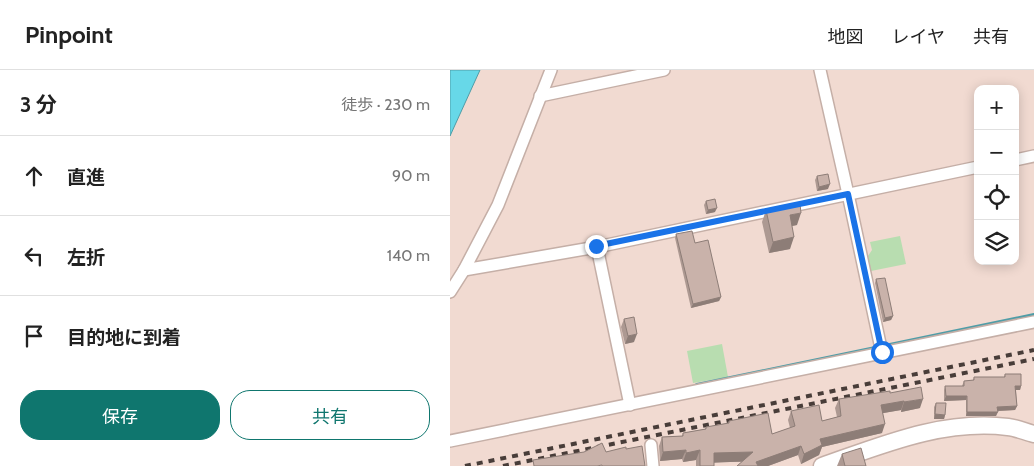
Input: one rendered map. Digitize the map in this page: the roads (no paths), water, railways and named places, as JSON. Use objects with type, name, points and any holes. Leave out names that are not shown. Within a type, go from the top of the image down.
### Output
[{"type":"street","points":[[450,292],[464,270],[498,206],[551,70]]},
{"type":"street","points":[[540,96],[664,70]]},
{"type":"street","points":[[820,70],[881,349]]},
{"type":"street","points":[[1019,159],[1034,156]]},
{"type":"street","points":[[464,270],[596,246],[974,168]]},
{"type":"street","points":[[596,246],[629,401]]},
{"type":"street","points":[[450,441],[629,401],[881,349],[1034,322]]},
{"type":"street","points":[[822,466],[899,439],[936,430],[988,425],[1010,427],[1034,434]]},
{"type":"street","points":[[651,445],[653,466]]},
{"type":"water","points":[[450,70],[480,70],[450,136]]},
{"type":"waterway","points":[[697,385],[1034,315]]},
{"type":"railway","points":[[465,466],[1034,350]]},
{"type":"railway","points":[[503,466],[1034,359]]}]
